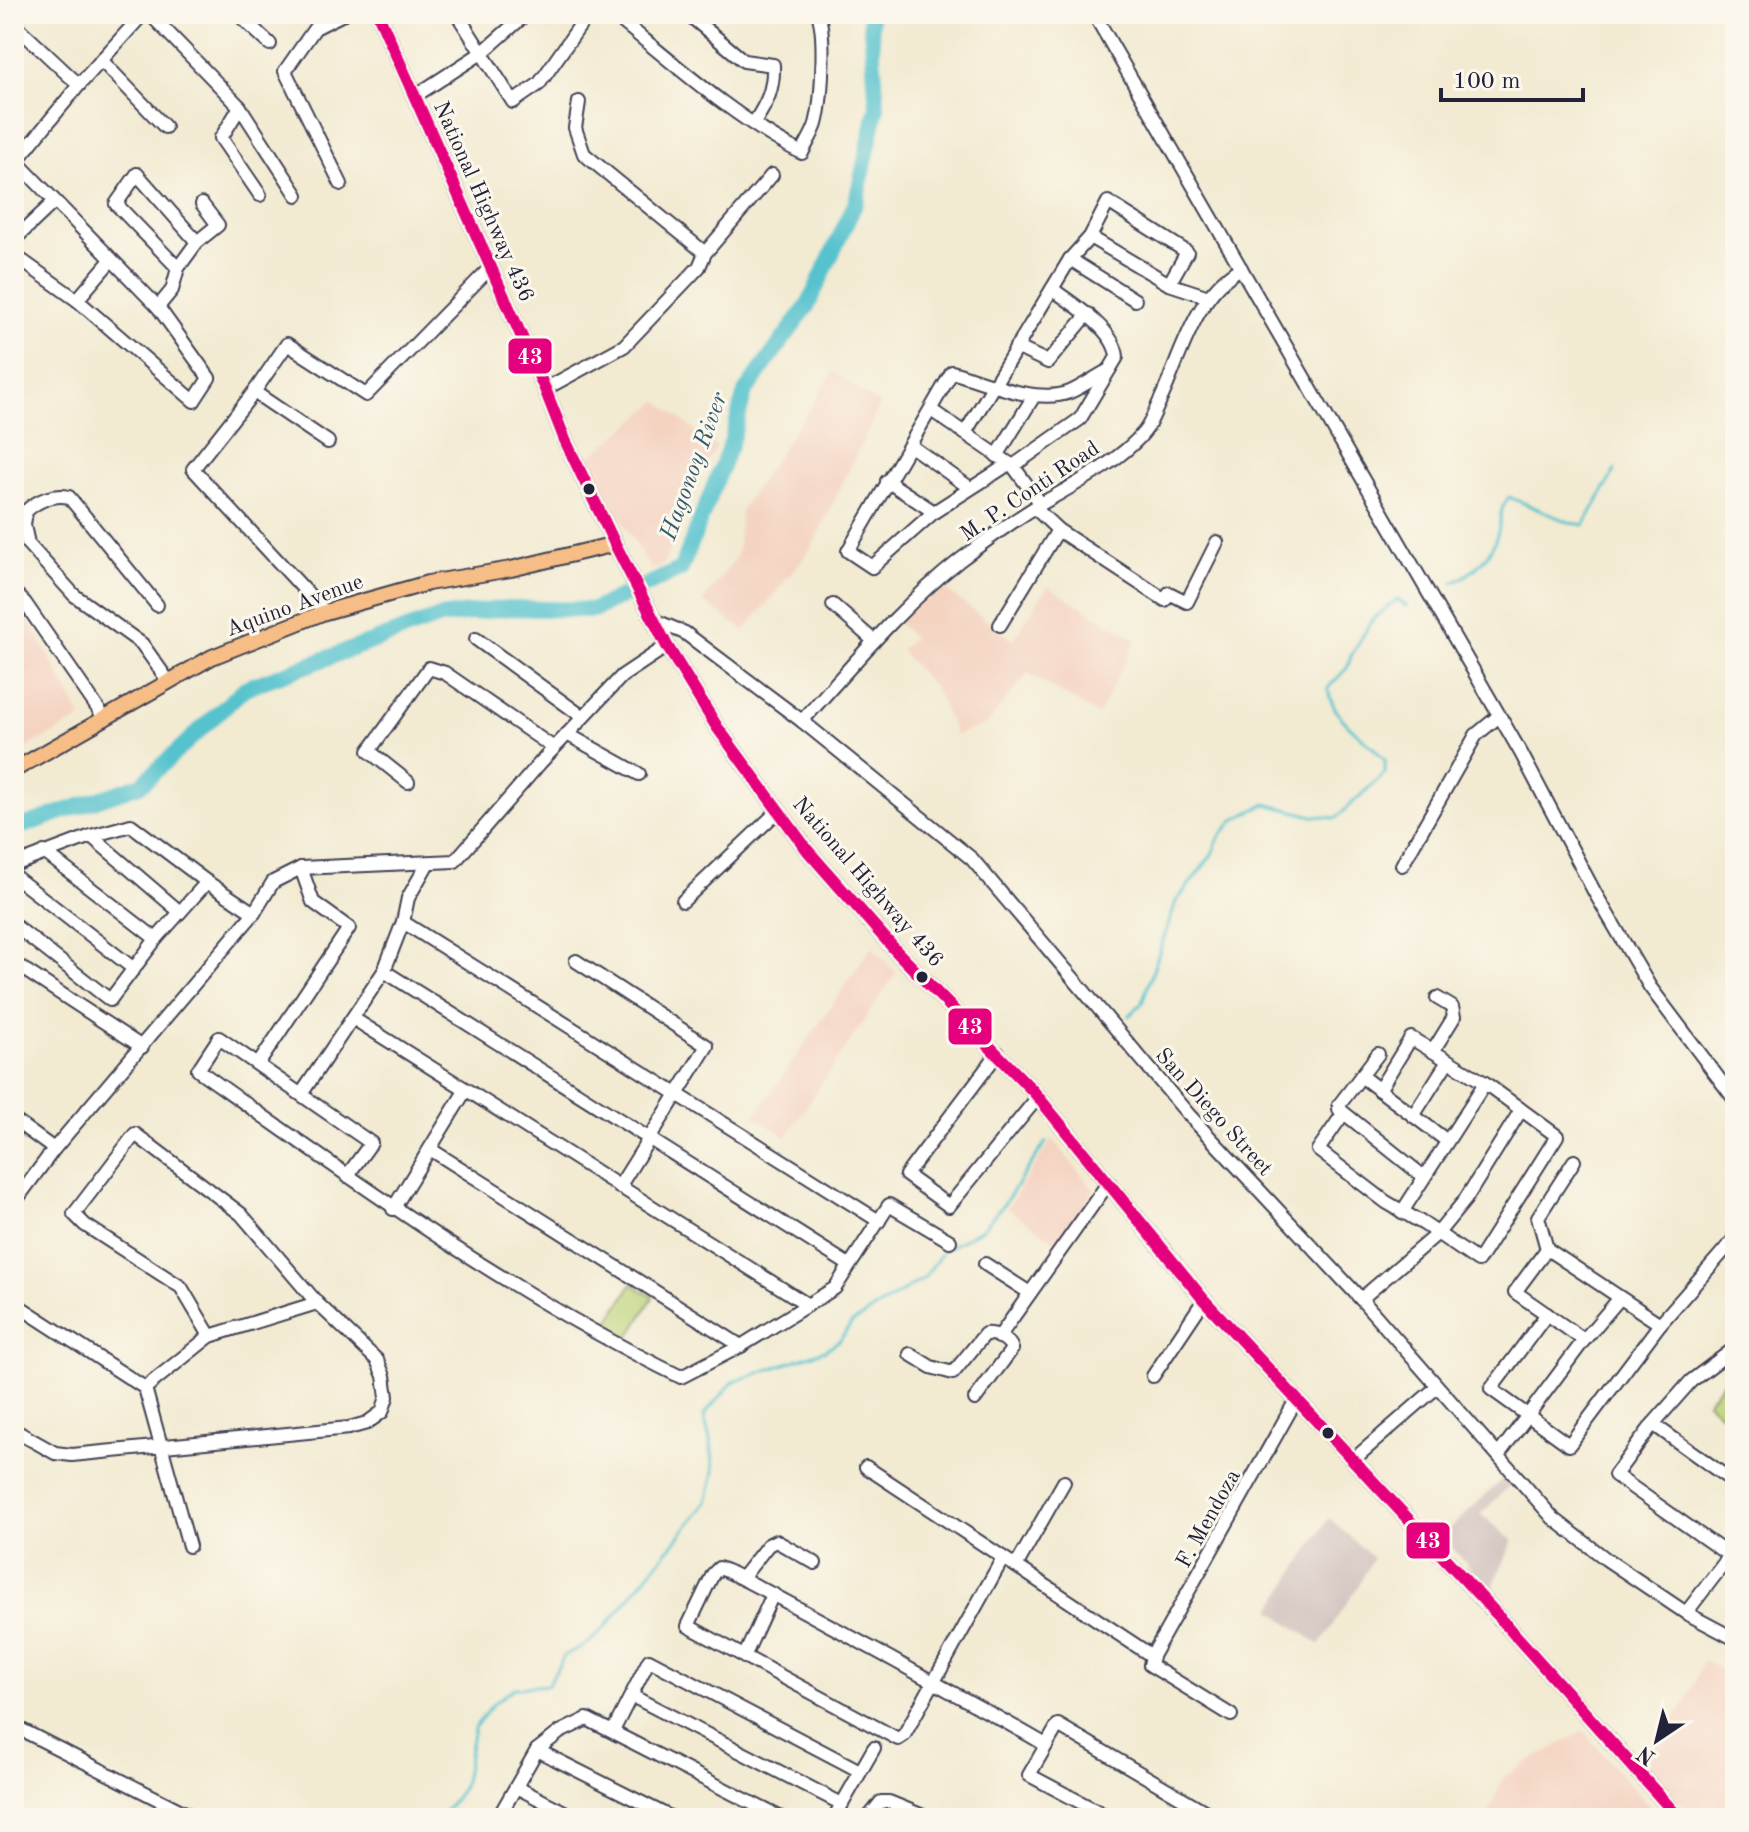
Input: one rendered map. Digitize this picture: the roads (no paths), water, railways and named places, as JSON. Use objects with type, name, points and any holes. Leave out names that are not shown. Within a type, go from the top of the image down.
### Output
[{"type":"main road","name":"National Highway 436","points":[[378,14],[565,440],[667,646],[717,727],[808,851],[897,952],[1038,1097],[1204,1300],[1491,1608],[1679,1818]]},
{"type":"main road","name":"Aquino Avenue","points":[[14,770],[212,657],[325,612],[428,583],[511,569],[615,544]]},
{"type":"street","points":[[14,255],[77,300],[194,401],[209,378],[158,307],[15,163],[143,14]]},
{"type":"street","points":[[150,14],[240,107],[297,195]]},
{"type":"street","points":[[238,14],[270,44]]},
{"type":"street","points":[[341,184],[285,71],[315,28],[343,14]]},
{"type":"street","points":[[457,14],[513,102],[539,84],[588,14]]},
{"type":"street","points":[[415,96],[483,52],[526,14]]},
{"type":"street","points":[[613,14],[779,142],[802,153],[815,124],[818,103],[823,39],[818,14]]},
{"type":"street","points":[[688,14],[744,61],[773,65],[774,85],[754,123]]},
{"type":"street","points":[[1094,14],[1499,716],[1650,987],[1735,1100]]},
{"type":"street","points":[[14,24],[79,85]]},
{"type":"street","points":[[101,60],[165,127]]},
{"type":"street","points":[[579,102],[575,128],[584,154],[705,253]]},
{"type":"street","points":[[240,107],[221,138],[260,195]]},
{"type":"street","points":[[14,136],[29,146]]},
{"type":"street","points":[[178,268],[116,204],[137,174],[197,242]]},
{"type":"street","points":[[545,389],[624,346],[699,267],[705,253],[772,175]]},
{"type":"street","points":[[14,240],[54,202]]},
{"type":"street","points":[[965,433],[1070,259],[1090,237],[1108,202],[1187,252],[1169,284]]},
{"type":"street","points":[[158,307],[172,290],[178,268],[197,242],[218,225],[202,204]]},
{"type":"street","points":[[1090,237],[1169,284],[1209,297]]},
{"type":"street","points":[[1070,259],[1135,300]]},
{"type":"street","points":[[77,300],[111,260]]},
{"type":"street","points":[[325,612],[193,469],[254,392],[287,344],[366,395],[490,268]]},
{"type":"street","name":"M. P. Conti Road","points":[[802,721],[874,641],[958,562],[1038,506],[1097,470],[1146,431],[1182,348],[1209,297],[1223,278],[1241,268]]},
{"type":"street","points":[[1052,289],[1088,314],[1116,349],[1117,357],[1080,419],[934,512],[872,567],[848,551],[952,372],[1034,396],[1068,392],[1109,370]]},
{"type":"street","points":[[1016,347],[1048,362],[1088,314]]},
{"type":"street","points":[[254,392],[328,442]]},
{"type":"street","points":[[997,456],[1034,396]]},
{"type":"street","points":[[931,410],[1011,465],[1058,530],[1165,600],[1169,593],[1187,602],[1217,542]]},
{"type":"street","points":[[911,446],[970,488]]},
{"type":"street","points":[[887,481],[934,512]]},
{"type":"street","points":[[157,605],[69,497],[63,495],[36,502],[26,511],[24,525],[28,544],[74,595],[142,644],[169,682]]},
{"type":"street","points":[[1000,625],[1058,530]]},
{"type":"street","points":[[14,592],[25,603],[105,719]]},
{"type":"street","points":[[833,605],[874,641]]},
{"type":"street","name":"San Diego Street","points":[[656,621],[685,633],[802,721],[972,859],[1188,1114],[1361,1299],[1553,1518],[1606,1559],[1686,1613],[1735,1639]]},
{"type":"street","points":[[476,639],[583,717]]},
{"type":"street","points":[[14,1203],[54,1149],[254,913],[273,882],[301,868],[455,861],[622,676],[667,646]]},
{"type":"street","points":[[408,782],[369,751],[429,668],[445,673],[554,748]]},
{"type":"street","points":[[1402,865],[1476,735],[1499,716]]},
{"type":"street","points":[[567,734],[639,774]]},
{"type":"street","points":[[683,901],[778,811]]},
{"type":"street","points":[[14,865],[44,852],[131,825],[254,913]]},
{"type":"street","points":[[91,836],[180,912]]},
{"type":"street","points":[[44,852],[156,939]]},
{"type":"street","points":[[302,1093],[384,971],[403,922],[408,898],[428,863]]},
{"type":"street","points":[[259,1063],[349,928],[313,902],[301,868]]},
{"type":"street","points":[[14,876],[134,969]]},
{"type":"street","points":[[94,1015],[110,1000],[156,939],[207,882]]},
{"type":"street","points":[[403,922],[879,1221]]},
{"type":"street","points":[[14,925],[110,1000]]},
{"type":"street","points":[[576,961],[707,1046],[619,1187]]},
{"type":"street","points":[[14,963],[142,1047]]},
{"type":"street","points":[[384,971],[849,1265]]},
{"type":"street","points":[[1433,1051],[1454,1017],[1452,1007],[1437,998]]},
{"type":"street","points":[[354,1019],[808,1305]]},
{"type":"street","points":[[347,1176],[371,1143],[219,1038],[198,1070],[393,1209],[612,1342],[681,1377],[741,1346],[835,1288],[889,1205],[950,1241]]},
{"type":"street","points":[[1343,1114],[1318,1150],[1402,1212],[1478,1261],[1557,1136],[1485,1083],[1411,1038],[1379,1090]]},
{"type":"street","points":[[998,1053],[906,1175],[949,1206],[1038,1097]]},
{"type":"street","points":[[1378,1054],[1339,1109],[1424,1177]]},
{"type":"street","points":[[1413,1116],[1448,1061]]},
{"type":"street","points":[[1361,1076],[1447,1141]]},
{"type":"street","points":[[1402,1212],[1485,1083]]},
{"type":"street","points":[[393,1209],[465,1091]]},
{"type":"street","points":[[1361,1299],[1438,1233],[1465,1200],[1521,1110]]},
{"type":"street","points":[[14,1120],[54,1149]]},
{"type":"street","points":[[14,1430],[55,1453],[72,1455],[349,1428],[367,1423],[382,1412],[387,1397],[384,1376],[377,1360],[317,1303],[241,1214],[135,1134],[74,1214],[85,1225],[181,1287],[210,1336]]},
{"type":"street","points":[[430,1149],[741,1346]]},
{"type":"street","points":[[1574,1161],[1538,1217],[1547,1249],[1660,1324]]},
{"type":"street","points":[[999,1337],[1109,1182]]},
{"type":"street","points":[[1547,1314],[1491,1389],[1569,1445],[1660,1324],[1735,1238]]},
{"type":"street","points":[[1547,1249],[1515,1292],[1584,1340]]},
{"type":"street","points":[[985,1264],[1030,1293]]},
{"type":"street","points":[[1499,1454],[1584,1340],[1619,1299]]},
{"type":"street","points":[[1153,1376],[1204,1300]]},
{"type":"street","points":[[145,1388],[210,1336],[317,1303]]},
{"type":"street","points":[[15,1307],[145,1388],[189,1546]]},
{"type":"street","points":[[910,1354],[931,1367],[953,1373],[985,1334],[999,1337],[1012,1349],[975,1399]]},
{"type":"street","points":[[1686,1613],[1732,1552],[1615,1475],[1653,1424],[1691,1381],[1735,1348]]},
{"type":"street","points":[[1353,1460],[1437,1387]]},
{"type":"street","name":"F. Mendoza","points":[[1152,1656],[1296,1400]]},
{"type":"street","points":[[1653,1424],[1735,1483]]},
{"type":"street","points":[[866,1467],[1152,1656],[1150,1665],[1231,1715]]},
{"type":"street","points":[[1016,1566],[1064,1482]]},
{"type":"street","points":[[742,1578],[768,1545],[776,1541],[815,1563]]},
{"type":"street","points":[[1003,1558],[933,1682],[904,1735],[898,1739],[688,1626],[710,1579],[719,1568],[773,1594],[933,1682],[1046,1745]]},
{"type":"street","points":[[744,1657],[773,1594]]},
{"type":"street","points":[[613,1731],[649,1660],[860,1771]]},
{"type":"street","points":[[632,1696],[842,1804]]},
{"type":"street","points":[[498,1818],[537,1750],[560,1732],[587,1719],[781,1818]]},
{"type":"street","points":[[1110,1818],[1029,1775],[1058,1725],[1216,1818]]},
{"type":"street","points":[[14,1726],[195,1818]]},
{"type":"street","points":[[834,1818],[874,1748]]},
{"type":"street","points":[[537,1750],[672,1818]]},
{"type":"street","points":[[516,1787],[576,1818]]},
{"type":"street","points":[[868,1818],[881,1802],[889,1802],[928,1818]]},
{"type":"waterway","name":"Hagonoy River","points":[[14,829],[142,784],[245,688],[440,617],[508,608],[593,610],[681,569],[731,443],[745,392],[808,305],[856,202],[877,107],[870,14]]},
{"type":"waterway","points":[[1453,583],[1475,569],[1486,556],[1495,541],[1502,510],[1509,497],[1571,523],[1584,525],[1615,470]]},
{"type":"waterway","points":[[1129,1016],[1142,1003],[1176,902],[1234,820],[1266,804],[1313,816],[1336,818],[1385,773],[1385,760],[1343,719],[1331,700],[1328,688],[1347,668],[1373,619],[1398,599],[1406,606]]},
{"type":"waterway","points":[[440,1818],[463,1787],[474,1728],[494,1703],[514,1688],[548,1685],[564,1656],[590,1642],[608,1624],[707,1502],[714,1472],[704,1415],[733,1382],[825,1350],[840,1340],[852,1323],[924,1278],[943,1251],[982,1229],[1004,1204],[1046,1142]]}]
